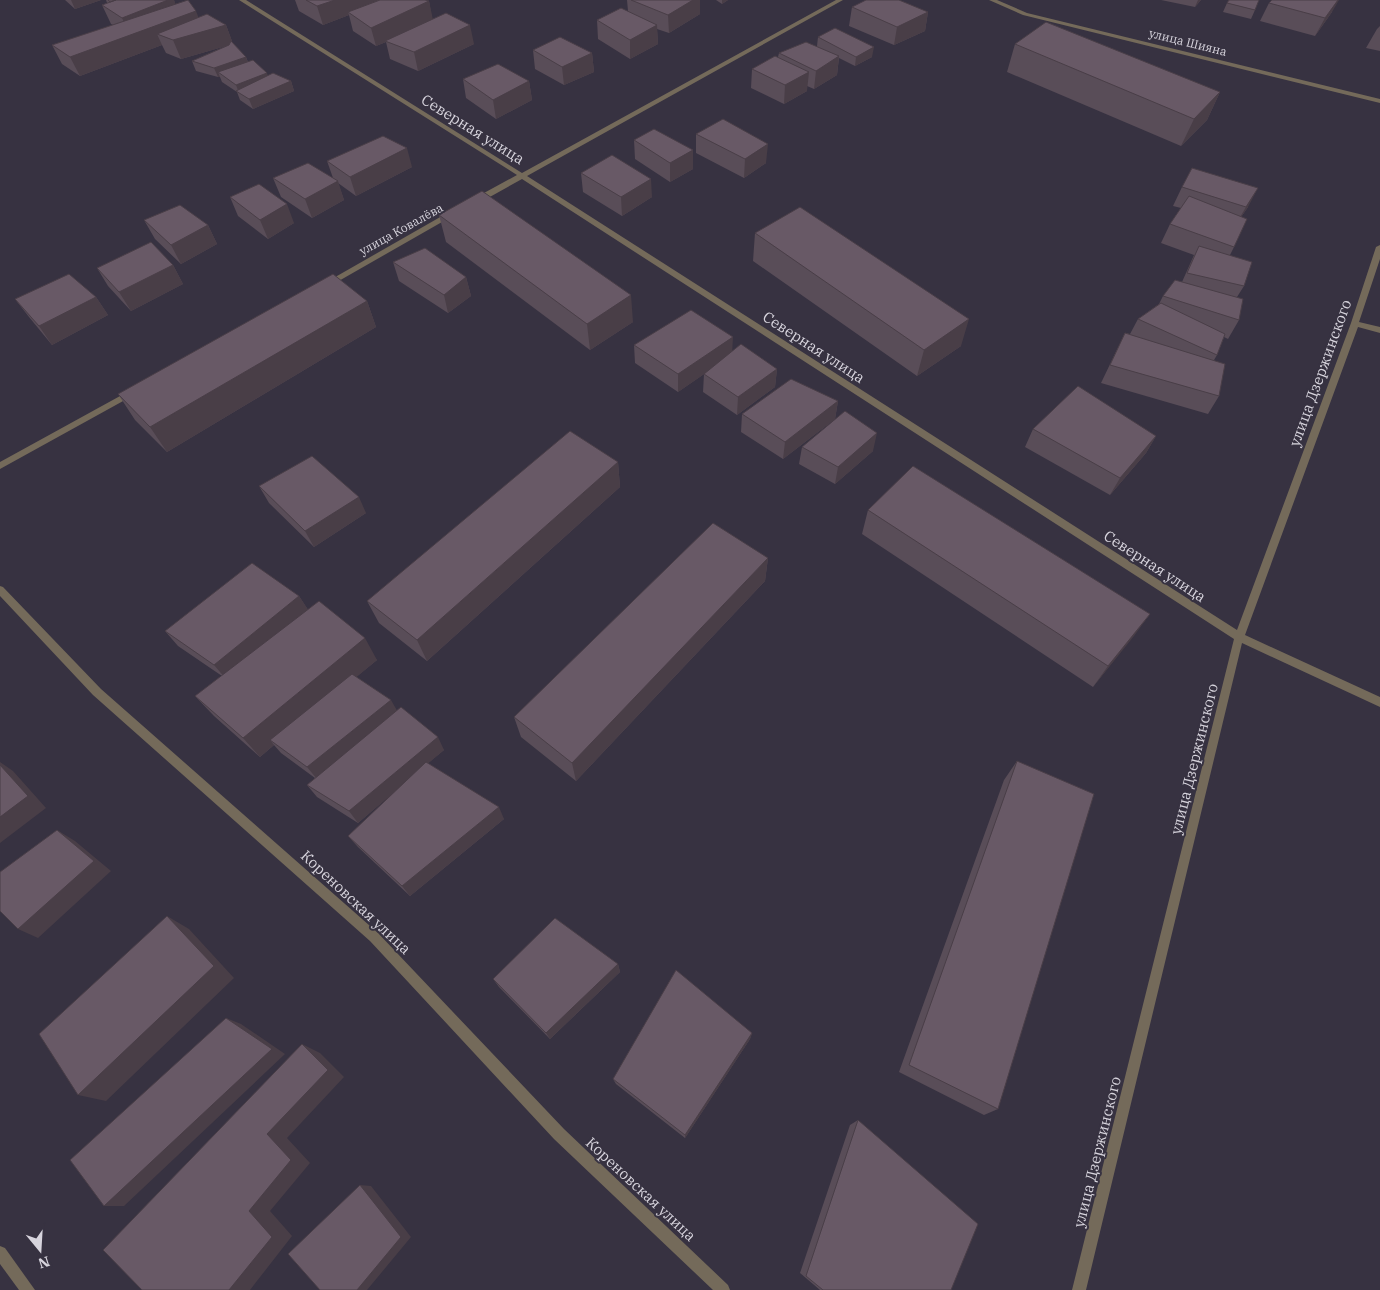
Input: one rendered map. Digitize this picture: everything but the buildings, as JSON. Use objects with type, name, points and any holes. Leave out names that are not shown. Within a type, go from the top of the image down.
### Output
[{"type":"street","name":"Северная улица","points":[[242,0],[521,176],[1240,637],[1380,702]]},
{"type":"street","points":[[469,204],[840,0]]},
{"type":"street","name":"улица Шияна","points":[[992,0],[1025,14],[1380,101]]},
{"type":"street","name":"улица Ковалёва","points":[[322,287],[461,209]]},
{"type":"street","name":"улица Дзержинского","points":[[1079,1290],[1240,637],[1356,323],[1380,247]]},
{"type":"street","points":[[1356,323],[1380,330]]},
{"type":"street","points":[[0,466],[139,388]]},
{"type":"street","name":"Кореновская улица","points":[[0,590],[97,692],[374,937],[559,1134],[723,1290]]},
{"type":"street","points":[[0,1252],[28,1290]]}]
